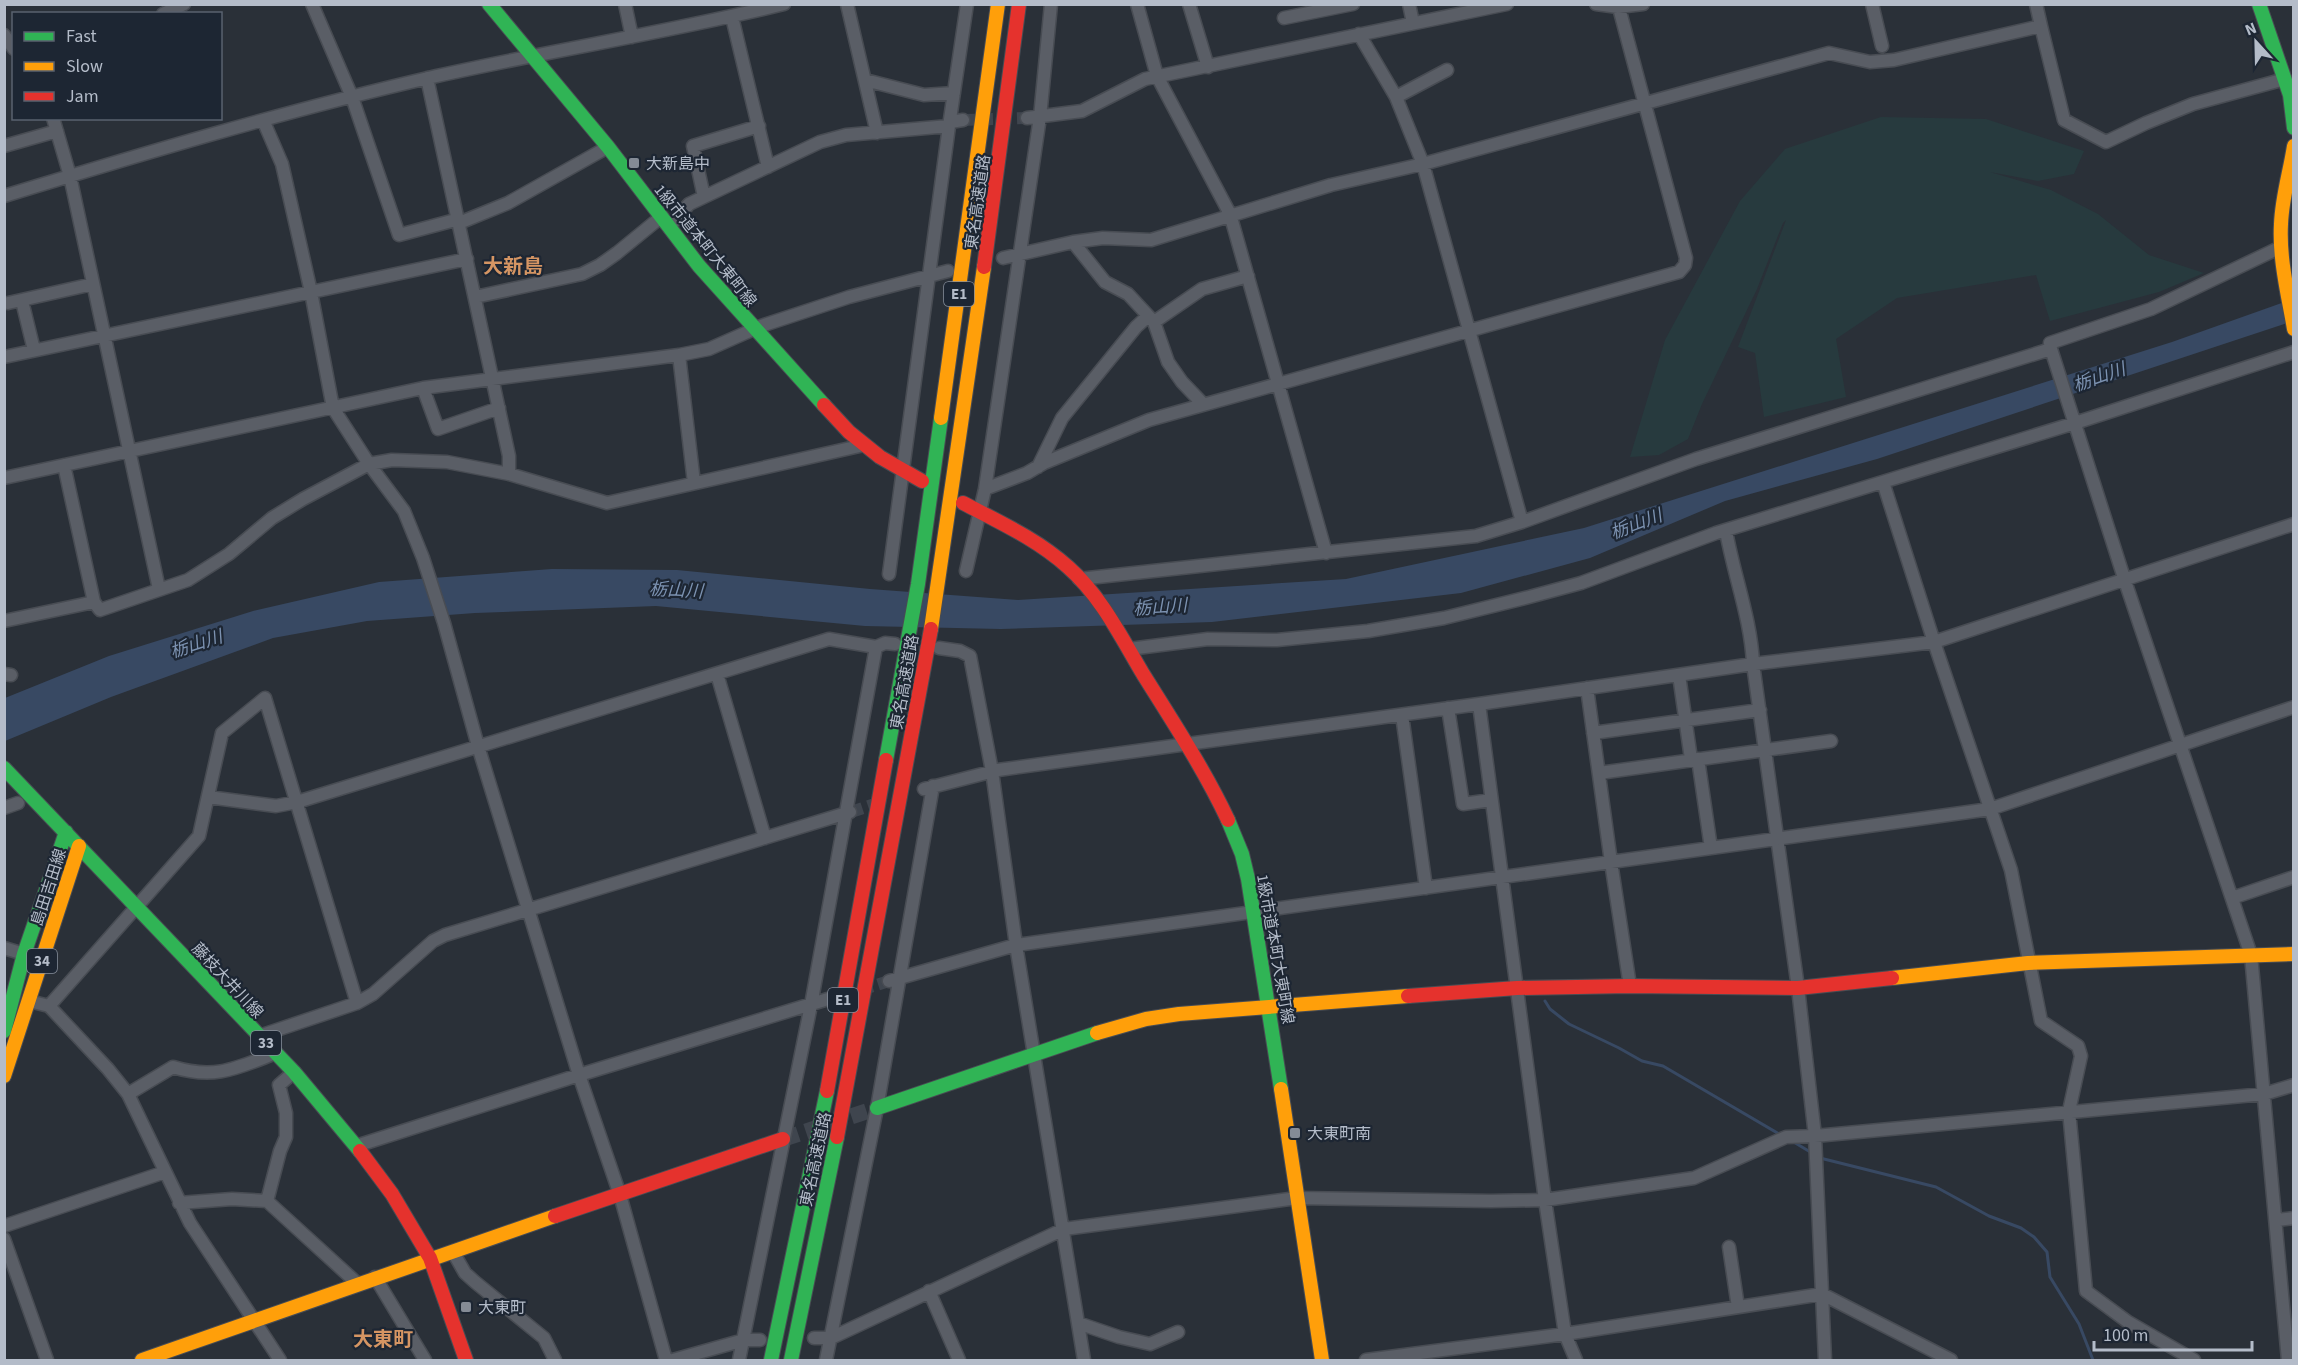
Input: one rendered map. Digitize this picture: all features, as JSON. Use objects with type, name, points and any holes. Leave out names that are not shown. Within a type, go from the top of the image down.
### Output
[{"type":"main road","name":"1級市道本町大東町線","points":[[489,4],[608,147],[699,266],[754,329],[849,432],[864,445],[922,481]]},
{"type":"main road","name":"東名高速道路","points":[[771,1360],[827,1089],[909,639],[998,4]]},
{"type":"main road","name":"東名高速道路","points":[[791,1360],[934,645],[937,584],[973,354],[1019,4]]},
{"type":"main road","points":[[2259,4],[2288,81],[2294,128]]},
{"type":"main road","points":[[2294,146],[2282,209],[2281,247],[2289,272],[2294,329]]},
{"type":"main road","name":"1級市道本町大東町線","points":[[963,503],[1038,544],[1082,581],[1127,647],[1212,789],[1235,837],[1247,874],[1254,912],[1322,1360]]},
{"type":"main road","name":"藤枝大井川線","points":[[4,768],[294,1072],[356,1146],[392,1194],[430,1258],[466,1360]]},
{"type":"main road","name":"島田吉田線","points":[[4,1031],[24,954],[66,832]]},
{"type":"main road","name":"島田吉田線","points":[[4,1076],[79,846]]},
{"type":"main road","points":[[877,1108],[1035,1053],[1146,1019],[1269,1006],[1517,987],[1798,988],[2028,963],[2294,954]]},
{"type":"main road","points":[[142,1360],[375,1277],[783,1138]]},
{"type":"street","points":[[168,12],[184,4]]},
{"type":"street","points":[[312,4],[352,98],[399,235],[459,221],[508,203],[608,147]]},
{"type":"street","points":[[625,4],[632,38]]},
{"type":"street","points":[[4,196],[263,120],[427,78],[632,38],[784,4]]},
{"type":"street","points":[[847,4],[877,132]]},
{"type":"street","points":[[890,574],[967,4]]},
{"type":"street","points":[[966,571],[985,489],[1051,4]]},
{"type":"street","points":[[1137,4],[1158,76],[1230,214],[1326,553]]},
{"type":"street","points":[[1189,4],[1208,67]]},
{"type":"street","points":[[1284,18],[1353,4]]},
{"type":"street","points":[[1409,4],[1413,23]]},
{"type":"street","points":[[1034,117],[1082,111],[1134,83],[1158,76],[1507,4]]},
{"type":"street","points":[[1596,4],[1618,6],[1643,4]]},
{"type":"street","points":[[1872,4],[1881,46]]},
{"type":"street","points":[[2036,4],[2064,120],[2106,142],[2193,104],[2288,81]]},
{"type":"street","points":[[985,489],[1149,420],[1278,382],[1679,272],[1685,265],[1686,258],[1618,6]]},
{"type":"street","points":[[732,17],[768,167]]},
{"type":"street","points":[[1004,258],[1072,242],[1103,238],[1151,240],[1331,185],[1423,164],[1829,53],[1870,62],[1894,60],[2041,26]]},
{"type":"street","points":[[1359,34],[1396,97],[1423,164],[1522,522]]},
{"type":"street","points":[[1396,97],[1447,70]]},
{"type":"street","points":[[427,78],[493,378],[509,456],[509,474]]},
{"type":"street","points":[[865,80],[924,95],[954,93]]},
{"type":"street","points":[[54,120],[70,176],[159,589]]},
{"type":"street","points":[[263,120],[282,164],[311,292],[333,408],[369,464],[404,511],[423,558],[579,1075],[620,1195],[666,1360]]},
{"type":"street","points":[[475,297],[582,273],[600,265],[689,204],[820,142],[846,135],[949,124],[963,120]]},
{"type":"street","points":[[704,197],[693,146],[759,126]]},
{"type":"street","points":[[4,146],[57,131]]},
{"type":"street","points":[[1072,242],[1105,282],[1128,294],[1151,319],[1168,362],[1182,382],[1203,404]]},
{"type":"street","points":[[2281,247],[2151,309],[2050,343],[2125,581],[2251,955],[2289,1360]]},
{"type":"street","points":[[4,357],[467,259]]},
{"type":"street","points":[[4,478],[423,388],[679,355],[709,349],[754,329],[849,297],[948,271]]},
{"type":"street","points":[[1038,467],[1062,418],[1136,327],[1202,289],[1248,276]]},
{"type":"street","points":[[8,303],[93,284]]},
{"type":"street","points":[[22,301],[34,350]]},
{"type":"street","points":[[1082,581],[1476,536],[1522,522],[1696,459],[2051,349]]},
{"type":"street","points":[[1127,647],[1208,639],[1277,640],[1368,631],[1444,618],[1581,583],[1726,531],[2294,352]]},
{"type":"street","points":[[679,355],[694,483]]},
{"type":"street","points":[[423,388],[438,429],[499,408]]},
{"type":"street","points":[[64,465],[94,602],[100,610],[188,580],[229,554],[272,518],[303,498],[369,464],[392,460],[447,462],[509,474],[607,503],[864,445]]},
{"type":"street","points":[[1883,482],[2011,870],[2040,1021],[2078,1046],[2081,1056],[2069,1111],[2086,1291],[2128,1322],[2194,1360]]},
{"type":"street","points":[[826,1360],[877,1108],[895,980],[928,788],[992,771],[1753,664],[1934,642],[2294,524]]},
{"type":"street","points":[[1726,531],[1732,569],[1752,636],[1753,664],[1798,988],[1815,1136],[1825,1360]]},
{"type":"street","points":[[4,621],[94,602]]},
{"type":"street","points":[[208,797],[276,806],[297,802],[829,639],[876,647],[885,643],[895,644]]},
{"type":"street","points":[[934,645],[960,651],[970,656],[992,771],[1016,945],[1084,1360]]},
{"type":"street","points":[[739,1360],[848,813],[876,647]]},
{"type":"street","points":[[717,674],[765,837]]},
{"type":"street","points":[[1679,675],[1711,848]]},
{"type":"street","points":[[1587,688],[1630,986]]},
{"type":"street","points":[[49,1006],[199,836],[222,733],[265,698],[357,1003]]},
{"type":"street","points":[[1479,704],[1545,1200],[1565,1334],[1576,1360]]},
{"type":"street","points":[[895,980],[1016,945],[1990,809],[2294,707]]},
{"type":"street","points":[[1448,708],[1463,804],[1491,800]]},
{"type":"street","points":[[1593,733],[1760,710]]},
{"type":"street","points":[[1402,714],[1426,888]]},
{"type":"street","points":[[1599,773],[1831,741]]},
{"type":"street","points":[[4,808],[18,803]]},
{"type":"street","points":[[259,1036],[357,1003],[373,994],[433,941],[445,934],[848,813]]},
{"type":"street","points":[[2232,898],[2294,878]]},
{"type":"street","points":[[4,948],[24,954]]},
{"type":"street","points":[[356,1146],[828,999]]},
{"type":"street","points":[[29,1001],[49,1006],[108,1069],[128,1094],[190,1223],[280,1360]]},
{"type":"street","points":[[128,1094],[173,1066],[195,1073],[229,1071],[276,1053]]},
{"type":"street","points":[[267,1201],[286,1137],[286,1113],[279,1086],[294,1072]]},
{"type":"street","points":[[814,1338],[831,1338],[1064,1229],[1297,1198],[1545,1200],[1694,1178],[1786,1137],[2264,1094],[2294,1085]]},
{"type":"street","points":[[4,1226],[165,1172]]},
{"type":"street","points":[[179,1203],[232,1199],[267,1201],[358,1284]]},
{"type":"street","points":[[2277,1220],[2294,1218]]},
{"type":"street","points":[[4,1239],[47,1360]]},
{"type":"street","points":[[1729,1246],[1738,1307]]},
{"type":"street","points":[[453,1251],[465,1273],[544,1338],[555,1360]]},
{"type":"street","points":[[375,1277],[425,1360]]},
{"type":"street","points":[[929,1291],[959,1360]]},
{"type":"street","points":[[1366,1360],[1565,1334],[1822,1294],[1951,1360]]},
{"type":"street","points":[[1078,1323],[1119,1337],[1150,1344],[1178,1332]]},
{"type":"street","points":[[673,1360],[744,1340],[760,1340]]},
{"type":"green space","points":[[1881,117],[1986,119],[2084,151],[2074,174],[2038,181],[1990,172],[2051,190],[2098,214],[2149,255],[2204,273],[2159,292],[2050,321],[2036,275],[1897,298],[1836,339],[1846,397],[1764,417],[1755,353],[1738,347],[1786,220],[1688,439],[1659,455],[1630,457],[1665,340],[1740,201],[1785,149]]},
{"type":"water","name":"栃山川","points":[[2293,299],[2293,321],[1877,459],[1725,501],[1590,558],[1461,593],[1212,622],[1001,629],[865,626],[656,606],[475,613],[367,621],[273,638],[111,697],[5,741],[5,698],[109,656],[253,611],[379,582],[552,569],[677,570],[870,589],[1018,600],[1346,579],[1584,528],[2172,342]]},
{"type":"waterway","points":[[1545,1001],[1550,1009],[1569,1024],[1642,1061],[1663,1066],[1781,1135]]},
{"type":"waterway","points":[[1792,1141],[1812,1153]]},
{"type":"waterway","points":[[1820,1158],[1936,1187],[1989,1216],[2021,1228],[2034,1237],[2047,1252],[2050,1277],[2079,1324],[2093,1360]]},
{"type":"tunnel","points":[[963,120],[1027,118]]},
{"type":"tunnel","points":[[851,812],[881,802]]},
{"type":"tunnel","points":[[861,990],[889,981]]},
{"type":"tunnel","points":[[783,1139],[877,1108]]},
{"type":"traffic: fast","points":[[489,4],[608,147],[699,266],[824,405]]},
{"type":"traffic: fast","points":[[2259,4],[2290,95],[2294,128]]},
{"type":"traffic: fast","points":[[886,760],[918,584],[941,418]]},
{"type":"traffic: fast","points":[[4,768],[294,1072],[360,1151]]},
{"type":"traffic: fast","points":[[1228,820],[1242,854],[1248,879],[1281,1089]]},
{"type":"traffic: fast","points":[[4,1031],[24,954],[66,832]]},
{"type":"traffic: fast","points":[[877,1108],[1097,1033]]},
{"type":"traffic: fast","points":[[771,1360],[827,1091]]},
{"type":"traffic: fast","points":[[791,1360],[837,1137]]},
{"type":"traffic: slow","points":[[941,418],[998,4]]},
{"type":"traffic: slow","points":[[2294,146],[2281,224],[2281,250],[2294,329]]},
{"type":"traffic: slow","points":[[931,629],[984,267]]},
{"type":"traffic: slow","points":[[4,1076],[79,846]]},
{"type":"traffic: slow","points":[[1892,978],[2028,963],[2294,954]]},
{"type":"traffic: slow","points":[[1097,1033],[1146,1019],[1179,1014],[1408,996]]},
{"type":"traffic: slow","points":[[1281,1089],[1322,1360]]},
{"type":"traffic: slow","points":[[142,1360],[555,1216]]},
{"type":"traffic: jam","points":[[984,267],[1019,4]]},
{"type":"traffic: jam","points":[[824,405],[849,432],[880,457],[922,481]]},
{"type":"traffic: jam","points":[[963,503],[1044,548],[1068,567],[1091,591],[1188,746],[1228,820]]},
{"type":"traffic: jam","points":[[837,1137],[931,629]]},
{"type":"traffic: jam","points":[[827,1091],[886,760]]},
{"type":"traffic: jam","points":[[1408,996],[1517,988],[1630,986],[1798,988],[1892,978]]},
{"type":"traffic: jam","points":[[555,1216],[783,1139]]},
{"type":"traffic: jam","points":[[360,1151],[392,1194],[430,1258],[466,1360]]},
{"type":"place","name":"大新島中","points":[[634,163]]},
{"type":"place","name":"大東町南","points":[[1295,1133]]},
{"type":"place","name":"大東町","points":[[466,1307]]},
{"type":"district","name":"大新島","points":[[513,266]]},
{"type":"district","name":"大東町","points":[[383,1339]]}]
